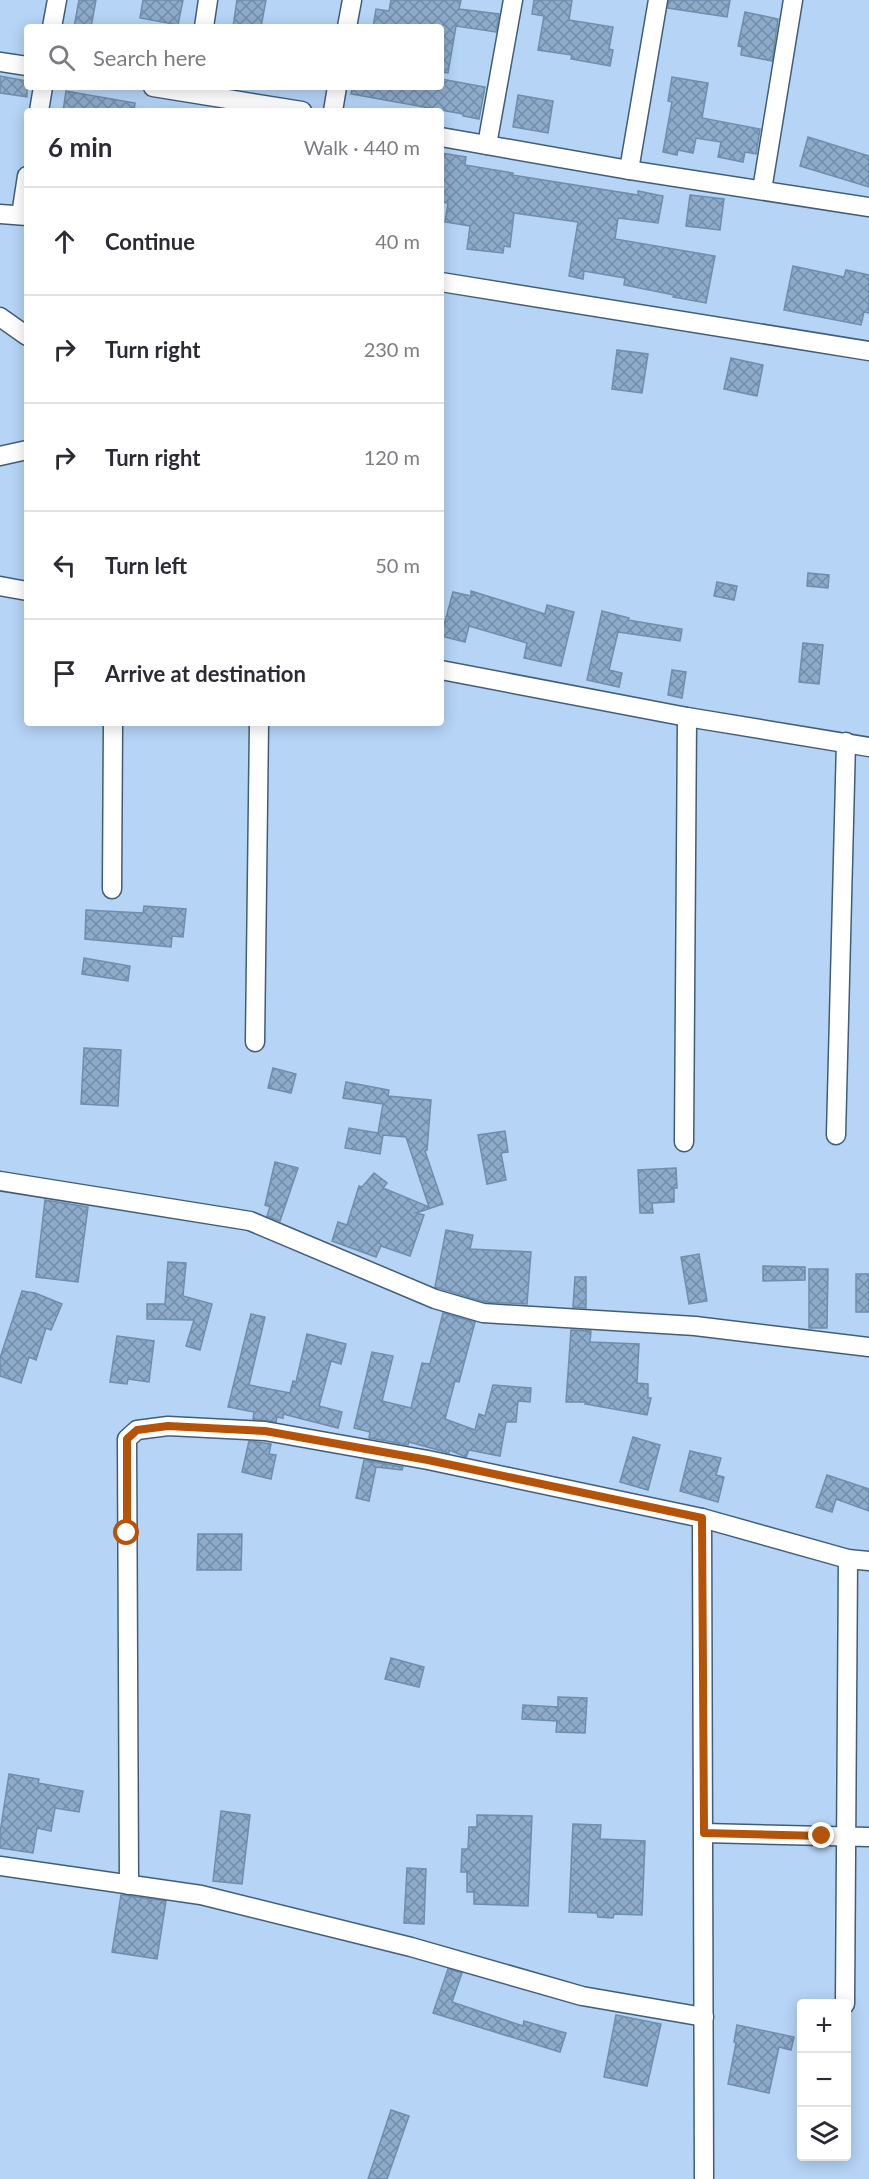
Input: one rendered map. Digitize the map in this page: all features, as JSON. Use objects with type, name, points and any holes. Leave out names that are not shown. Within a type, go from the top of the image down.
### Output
[{"type":"street","points":[[53,24],[57,0]]},
{"type":"street","points":[[204,24],[208,0]]},
{"type":"street","points":[[348,24],[352,0]]},
{"type":"street","points":[[487,145],[513,0]]},
{"type":"street","points":[[628,170],[658,0]]},
{"type":"street","points":[[762,190],[793,0]]},
{"type":"street","points":[[0,62],[24,66]]},
{"type":"street","points":[[39,108],[42,90]]},
{"type":"street","points":[[194,90],[287,108]]},
{"type":"street","points":[[334,108],[336,90]]},
{"type":"street","points":[[444,138],[628,170],[869,207]]},
{"type":"street","points":[[0,214],[24,215]]},
{"type":"street","points":[[444,282],[869,351]]},
{"type":"street","points":[[0,317],[24,334]]},
{"type":"street","points":[[0,456],[24,451]]},
{"type":"street","points":[[0,586],[24,590]]},
{"type":"street","points":[[444,671],[687,717],[869,747]]},
{"type":"street","points":[[684,1142],[687,717]]},
{"type":"street","points":[[112,889],[113,726]]},
{"type":"street","points":[[255,1042],[259,726]]},
{"type":"street","points":[[836,1135],[846,742]]},
{"type":"street","points":[[0,1181],[250,1221],[435,1299],[483,1313],[696,1326],[869,1347]]},
{"type":"street","points":[[129,1885],[127,1439],[137,1430],[168,1426],[265,1431],[428,1460],[702,1518],[848,1558],[869,1561]]},
{"type":"street","points":[[702,1518],[704,2179]]},
{"type":"street","points":[[845,1999],[848,1558]]},
{"type":"street","points":[[704,1833],[869,1837]]},
{"type":"street","points":[[0,1866],[201,1895],[411,1947],[582,1996],[704,2017]]},
{"type":"building","points":[[79,0],[96,0],[92,24],[75,24]]},
{"type":"building","points":[[143,0],[183,0],[178,24],[140,18]]},
{"type":"building","points":[[237,0],[266,0],[262,24],[233,24]]},
{"type":"building","points":[[391,0],[461,0],[459,9],[499,14],[496,32],[456,26],[448,73],[444,72],[444,24],[374,24],[376,9],[389,11]]},
{"type":"building","points":[[534,0],[572,0],[569,20],[613,27],[609,49],[613,50],[610,66],[571,59],[572,55],[538,50],[544,16],[532,14]]},
{"type":"building","points":[[669,0],[730,0],[727,17],[668,8]]},
{"type":"building","points":[[745,12],[778,19],[772,61],[741,55],[742,47],[738,46]]},
{"type":"building","points":[[0,76],[24,80],[27,97],[0,93]]},
{"type":"building","points":[[672,77],[708,83],[702,118],[760,129],[756,154],[745,152],[743,162],[718,157],[721,142],[696,138],[693,153],[678,150],[677,155],[663,152],[672,102],[668,101]]},
{"type":"building","points":[[444,80],[485,87],[479,119],[444,111],[444,108],[429,108],[351,94],[352,90],[444,90]]},
{"type":"building","points":[[66,91],[135,103],[134,108],[63,108]]},
{"type":"building","points":[[518,95],[553,101],[548,133],[513,127]]},
{"type":"building","points":[[808,137],[869,156],[869,187],[800,166]]},
{"type":"building","points":[[444,153],[466,157],[465,165],[513,173],[512,175],[638,195],[638,191],[663,196],[658,223],[618,218],[615,239],[715,256],[706,303],[624,285],[625,278],[584,271],[583,279],[569,276],[578,222],[514,213],[510,247],[504,246],[503,253],[467,249],[470,226],[445,222],[448,203],[444,202]]},
{"type":"building","points":[[690,195],[724,199],[720,230],[686,226]]},
{"type":"building","points":[[793,266],[844,277],[846,270],[869,275],[869,313],[864,312],[861,325],[784,310]]},
{"type":"building","points":[[617,350],[648,354],[642,393],[612,389]]},
{"type":"building","points":[[731,358],[763,365],[757,396],[724,389]]},
{"type":"building","points":[[808,573],[829,575],[828,588],[807,586]]},
{"type":"building","points":[[717,582],[737,586],[734,600],[714,596]]},
{"type":"building","points":[[471,591],[545,614],[547,605],[574,612],[561,666],[524,658],[527,643],[469,626],[465,642],[444,637],[444,625],[453,592],[471,596]]},
{"type":"building","points":[[602,611],[629,618],[628,620],[682,629],[680,641],[618,632],[609,670],[622,673],[619,687],[587,680]]},
{"type":"building","points":[[803,643],[823,645],[819,684],[799,682]]},
{"type":"building","points":[[672,670],[686,672],[682,698],[668,695]]},
{"type":"building","points":[[144,906],[186,909],[183,937],[172,936],[171,947],[85,939],[86,910],[143,913]]},
{"type":"building","points":[[84,958],[130,966],[128,981],[82,974]]},
{"type":"building","points":[[84,1048],[121,1050],[118,1106],[81,1104]]},
{"type":"building","points":[[273,1068],[296,1074],[291,1093],[268,1088]]},
{"type":"building","points":[[346,1082],[389,1090],[388,1096],[431,1100],[427,1150],[425,1151],[443,1204],[416,1213],[424,1215],[410,1256],[381,1246],[376,1257],[332,1241],[338,1222],[347,1225],[359,1186],[362,1187],[374,1173],[387,1183],[383,1188],[429,1207],[406,1137],[383,1135],[380,1154],[345,1148],[349,1128],[378,1133],[383,1104],[343,1098]]},
{"type":"building","points":[[505,1131],[508,1152],[501,1153],[506,1180],[487,1184],[478,1135]]},
{"type":"building","points":[[275,1162],[298,1168],[280,1221],[267,1216],[270,1207],[265,1205]]},
{"type":"building","points":[[676,1168],[677,1188],[674,1188],[674,1202],[652,1203],[653,1213],[640,1213],[638,1170]]},
{"type":"building","points":[[45,1200],[88,1207],[78,1282],[36,1277]]},
{"type":"building","points":[[446,1230],[473,1235],[470,1249],[531,1252],[527,1304],[485,1302],[435,1287]]},
{"type":"building","points":[[699,1254],[707,1301],[689,1304],[681,1257]]},
{"type":"building","points":[[168,1262],[186,1263],[183,1296],[212,1304],[200,1350],[186,1346],[194,1320],[147,1319],[147,1304],[165,1304]]},
{"type":"building","points":[[763,1266],[805,1267],[805,1280],[763,1281]]},
{"type":"building","points":[[809,1269],[828,1269],[827,1328],[809,1328]]},
{"type":"building","points":[[856,1274],[869,1274],[869,1312],[856,1312]]},
{"type":"building","points":[[575,1277],[586,1277],[586,1308],[573,1307]]},
{"type":"building","points":[[22,1291],[35,1293],[62,1304],[51,1330],[46,1328],[36,1360],[29,1357],[21,1383],[0,1376],[0,1358]]},
{"type":"building","points":[[443,1313],[475,1322],[459,1382],[455,1381],[445,1419],[475,1430],[479,1414],[485,1416],[493,1385],[531,1388],[530,1402],[518,1401],[516,1422],[506,1422],[500,1456],[469,1450],[466,1457],[449,1450],[449,1453],[409,1442],[408,1445],[369,1438],[370,1432],[354,1428],[372,1352],[393,1356],[382,1401],[411,1408],[422,1363],[430,1364]]},
{"type":"building","points":[[251,1314],[265,1317],[249,1385],[290,1393],[293,1381],[296,1382],[307,1334],[346,1344],[341,1364],[331,1361],[319,1406],[342,1412],[338,1428],[283,1414],[283,1418],[277,1417],[276,1422],[253,1419],[254,1412],[228,1407]]},
{"type":"building","points":[[571,1330],[591,1331],[590,1342],[639,1344],[637,1383],[648,1384],[648,1398],[651,1398],[647,1415],[585,1404],[586,1402],[566,1402]]},
{"type":"building","points":[[117,1336],[154,1341],[149,1382],[128,1379],[127,1384],[110,1382]]},
{"type":"building","points":[[633,1437],[660,1445],[648,1490],[620,1482]]},
{"type":"building","points":[[249,1441],[271,1444],[269,1454],[276,1455],[271,1479],[242,1472]]},
{"type":"building","points":[[690,1451],[721,1458],[716,1475],[724,1477],[718,1502],[680,1491]]},
{"type":"building","points":[[364,1460],[403,1467],[402,1470],[376,1467],[369,1501],[356,1498]]},
{"type":"building","points":[[827,1475],[869,1489],[869,1511],[836,1499],[832,1512],[816,1507]]},
{"type":"building","points":[[198,1534],[242,1534],[241,1570],[197,1570]]},
{"type":"building","points":[[391,1658],[424,1667],[419,1687],[385,1679]]},
{"type":"building","points":[[558,1697],[587,1698],[585,1733],[556,1732],[557,1721],[522,1719],[523,1705],[558,1707]]},
{"type":"building","points":[[9,1774],[39,1779],[38,1783],[83,1791],[79,1812],[55,1808],[51,1831],[37,1828],[33,1853],[0,1848],[0,1833]]},
{"type":"building","points":[[221,1811],[250,1815],[242,1884],[213,1881]]},
{"type":"building","points":[[477,1815],[532,1816],[528,1906],[474,1904],[474,1892],[467,1892],[467,1872],[461,1872],[462,1849],[468,1849],[469,1827],[477,1827]]},
{"type":"building","points":[[573,1824],[601,1825],[600,1839],[645,1841],[642,1915],[614,1914],[613,1918],[598,1917],[597,1913],[569,1912]]},
{"type":"building","points":[[407,1868],[426,1869],[424,1924],[404,1923]]},
{"type":"building","points":[[121,1895],[166,1901],[157,1959],[112,1952]]},
{"type":"building","points":[[448,1969],[462,1973],[452,2002],[523,2026],[524,2021],[566,2033],[560,2052],[433,2013]]},
{"type":"building","points":[[616,2015],[661,2024],[647,2086],[604,2077]]},
{"type":"building","points":[[737,2025],[794,2037],[791,2050],[779,2047],[769,2093],[728,2084]]},
{"type":"building","points":[[391,2110],[409,2116],[387,2179],[368,2179]]},
{"type":"route","points":[[127,1533],[127,1439],[137,1430],[168,1426],[265,1431],[428,1460],[702,1518],[704,1833],[822,1836]]}]
